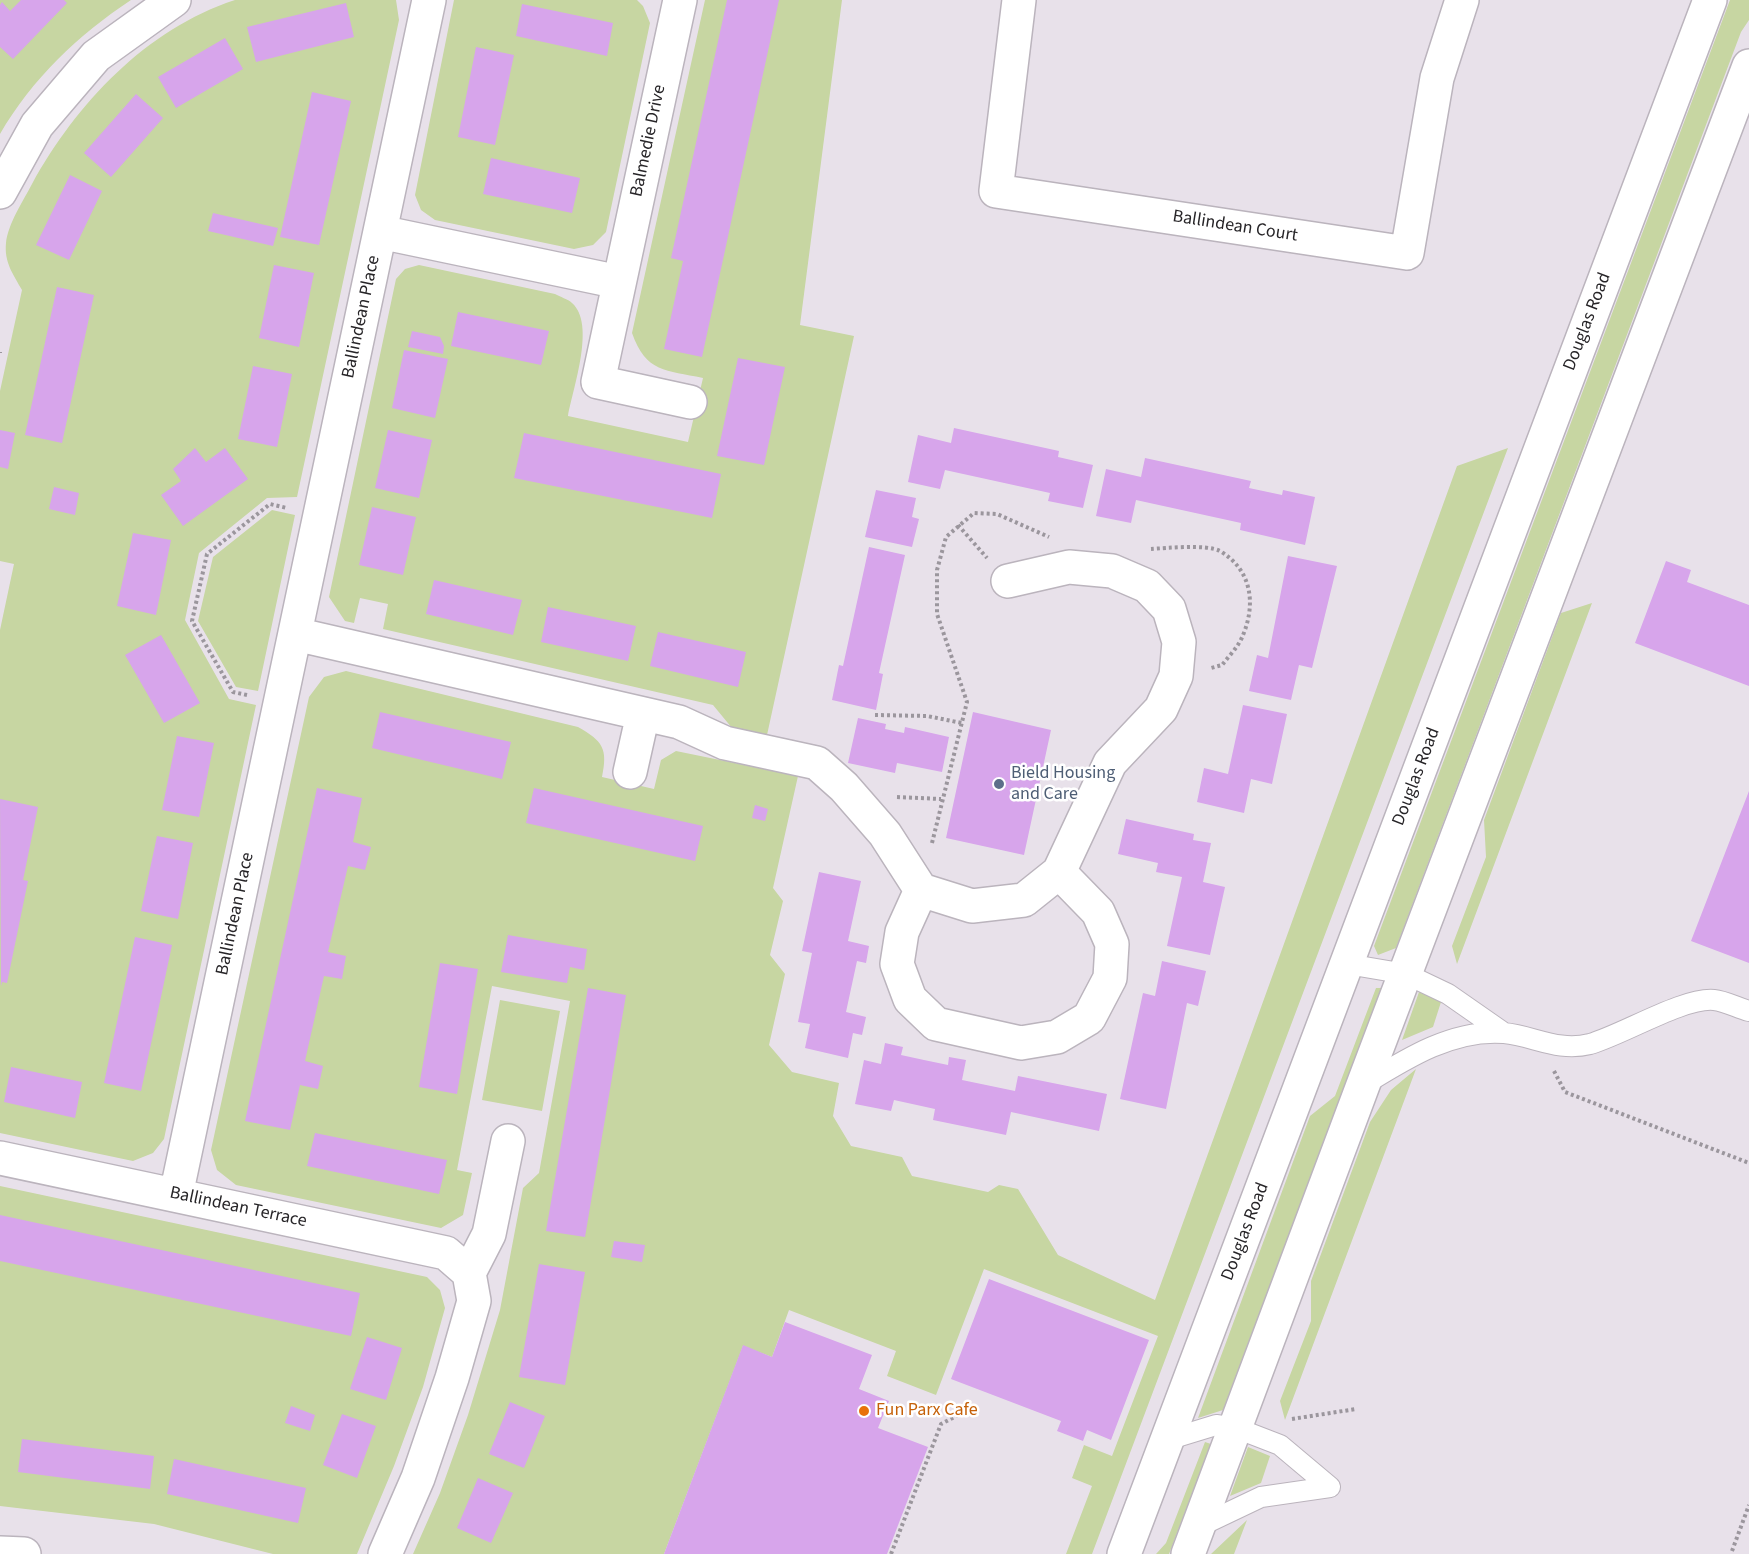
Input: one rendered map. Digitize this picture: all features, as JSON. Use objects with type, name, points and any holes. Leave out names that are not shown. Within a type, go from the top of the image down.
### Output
[{"type":"street","points":[[0,192],[37,125],[96,56],[174,0]]},
{"type":"street","name":"Ballindean Place","points":[[176,1195],[429,0]]},
{"type":"street","name":"Balmedie Drive","points":[[680,0],[598,382],[690,402]]},
{"type":"street","name":"Ballindean Court","points":[[1019,0],[996,191],[1407,253],[1437,78],[1462,0]]},
{"type":"street","name":"Douglas Road","points":[[1124,1554],[1710,0]]},
{"type":"street","points":[[1193,1541],[1749,66]]},
{"type":"street","points":[[380,232],[619,282]]},
{"type":"street","points":[[295,634],[679,722],[724,743],[817,763],[844,787],[885,834],[921,890],[972,906],[1024,900],[1059,872],[1110,763],[1161,709],[1176,676],[1179,642],[1169,609],[1147,586],[1112,571],[1069,567],[1008,581]]},
{"type":"street","points":[[630,772],[643,714]]},
{"type":"street","points":[[921,890],[902,932],[897,964],[910,999],[936,1024],[1022,1043],[1057,1037],[1089,1018],[1110,978],[1112,944],[1098,912],[1059,872]]},
{"type":"street","points":[[385,1554],[418,1478],[452,1378],[474,1301],[469,1273],[489,1234],[508,1141]]},
{"type":"street","name":"Ballindean Terrace","points":[[0,1158],[446,1253],[469,1273]]},
{"type":"street","points":[[0,1553],[24,1554]]},
{"type":"lane","points":[[1347,964],[1406,974],[1448,994],[1504,1034]]},
{"type":"lane","points":[[1363,1085],[1428,1047],[1466,1036],[1504,1034],[1549,1045],[1588,1044],[1678,1008],[1713,1000],[1749,1011]]},
{"type":"lane","points":[[1167,1440],[1216,1425],[1236,1428],[1281,1445],[1330,1487],[1261,1497],[1193,1541]]},
{"type":"path","points":[[280,703],[233,692],[192,621],[207,554],[270,504],[320,514]]},
{"type":"path","points":[[921,890],[967,702],[937,614],[937,570],[946,537],[957,525],[974,513],[997,514],[1054,539],[1069,567]]},
{"type":"path","points":[[957,525],[1008,581]]},
{"type":"path","points":[[875,715],[927,716],[962,723]]},
{"type":"path","points":[[1542,1068],[1553,1070],[1565,1092],[1749,1163]]},
{"type":"path","points":[[1290,1419],[1356,1410]]},
{"type":"path","points":[[891,1554],[941,1424],[963,1413]]},
{"type":"path","points":[[1732,1551],[1749,1505]]},
{"type":"green space","points":[[0,0],[131,0],[93,28],[58,60],[27,95],[0,134]]},
{"type":"green space","points":[[235,0],[396,0],[399,20],[297,497],[267,498],[199,553],[185,620],[229,699],[256,705],[164,1139],[153,1153],[133,1161],[0,1133],[0,630],[14,564],[0,561],[0,391],[22,290],[8,262],[6,243],[13,220],[32,184],[50,154],[92,98],[143,50],[172,30],[203,13]]},
{"type":"green space","points":[[454,0],[637,0],[643,6],[650,23],[606,232],[593,245],[574,249],[435,220],[421,210],[415,195]]},
{"type":"green space","points":[[705,0],[842,0],[800,325],[854,336],[767,735],[732,728],[713,705],[383,629],[388,604],[360,598],[354,623],[345,621],[329,597],[396,279],[405,269],[419,265],[555,294],[568,300],[579,313],[583,341],[568,416],[688,442],[703,378],[668,371],[651,363],[644,356],[632,333]]},
{"type":"green space","points":[[1730,0],[1749,0],[1749,20],[1741,32],[1396,948],[1378,955],[1374,946]]},
{"type":"green space","points":[[1508,448],[1092,1554],[1066,1554],[1092,1486],[1072,1478],[1084,1445],[1112,1456],[1158,1336],[984,1269],[936,1395],[887,1376],[896,1351],[789,1310],[772,1357],[743,1346],[664,1554],[413,1554],[440,1493],[468,1415],[500,1310],[523,1188],[539,1173],[570,1001],[492,986],[457,1170],[472,1173],[463,1215],[441,1228],[236,1185],[217,1170],[211,1150],[309,697],[324,677],[346,671],[578,727],[593,737],[602,747],[604,767],[602,777],[654,789],[661,760],[676,751],[798,776],[773,888],[783,901],[770,955],[785,974],[769,1045],[792,1072],[839,1083],[833,1116],[851,1146],[902,1157],[912,1176],[988,1192],[999,1185],[1018,1189],[1058,1255],[1155,1300],[1457,466]]},
{"type":"green space","points":[[272,510],[295,515],[258,691],[236,687],[198,621],[213,557]]},
{"type":"green space","points":[[1592,603],[1457,964],[1452,946],[1486,857],[1484,820],[1561,613]]},
{"type":"green space","points":[[1376,988],[1382,988],[1223,1410],[1198,1418],[1310,1116],[1335,1096]]},
{"type":"green space","points":[[1419,992],[1441,1002],[1433,1027],[1402,1040]]},
{"type":"green space","points":[[500,1000],[560,1011],[542,1111],[482,1100]]},
{"type":"green space","points":[[1416,1069],[1285,1420],[1280,1401],[1311,1321],[1311,1281],[1370,1122],[1391,1090]]},
{"type":"green space","points":[[0,1186],[427,1277],[440,1290],[445,1308],[423,1387],[394,1466],[357,1554],[273,1554],[154,1524],[0,1506]]},
{"type":"green space","points":[[1205,1442],[1211,1444],[1169,1554],[1156,1554],[1166,1543]]},
{"type":"green space","points":[[1248,1447],[1270,1456],[1261,1483],[1230,1496]]},
{"type":"green space","points":[[1247,1520],[1234,1554],[1211,1554]]},
{"type":"building","points":[[21,0],[64,0],[67,3],[13,59],[0,47],[0,5],[2,2],[10,11]]},
{"type":"building","points":[[727,0],[779,0],[702,357],[664,349],[683,261],[671,258]]},
{"type":"building","points":[[346,3],[354,37],[256,62],[247,27]]},
{"type":"building","points":[[522,4],[613,23],[607,56],[516,36]]},
{"type":"building","points":[[225,38],[243,69],[176,108],[158,77]]},
{"type":"building","points":[[476,47],[514,55],[495,145],[458,137]]},
{"type":"building","points":[[312,92],[351,101],[319,245],[280,237]]},
{"type":"building","points":[[136,94],[163,118],[111,177],[84,153]]},
{"type":"building","points":[[491,158],[580,178],[572,213],[483,194]]},
{"type":"building","points":[[70,175],[102,191],[69,260],[36,245]]},
{"type":"building","points":[[213,213],[278,228],[273,246],[208,231]]},
{"type":"building","points":[[274,265],[314,273],[299,347],[259,338]]},
{"type":"building","points":[[57,287],[94,295],[62,443],[25,435]]},
{"type":"building","points":[[458,312],[549,331],[541,365],[451,346]]},
{"type":"building","points":[[412,331],[440,337],[444,346],[443,354],[408,347]]},
{"type":"building","points":[[404,350],[448,359],[435,418],[392,408]]},
{"type":"building","points":[[738,358],[785,367],[764,465],[717,456]]},
{"type":"building","points":[[253,366],[292,374],[277,447],[238,439]]},
{"type":"building","points":[[954,428],[1059,451],[1058,457],[1093,465],[1083,508],[1048,501],[1050,493],[945,470],[940,489],[908,482],[918,435],[951,443]]},
{"type":"building","points":[[0,430],[15,433],[8,469],[0,467]]},
{"type":"building","points":[[388,430],[432,440],[419,498],[375,488]]},
{"type":"building","points":[[524,433],[721,474],[712,518],[514,478]]},
{"type":"building","points":[[195,448],[206,462],[225,448],[248,479],[183,526],[161,495],[181,481],[173,469]]},
{"type":"building","points":[[1145,458],[1251,481],[1249,488],[1282,495],[1283,490],[1315,497],[1305,545],[1240,530],[1241,523],[1136,500],[1131,523],[1096,516],[1106,469],[1141,477]]},
{"type":"building","points":[[54,487],[79,493],[75,515],[49,509]]},
{"type":"building","points":[[876,490],[916,498],[912,517],[919,519],[912,547],[865,537]]},
{"type":"building","points":[[372,507],[416,517],[403,575],[359,565]]},
{"type":"building","points":[[133,533],[171,540],[156,615],[117,606]]},
{"type":"building","points":[[869,547],[905,555],[879,673],[883,674],[876,710],[832,700],[839,665],[843,666]]},
{"type":"building","points":[[1288,556],[1337,566],[1312,668],[1299,665],[1291,700],[1249,691],[1257,655],[1268,658]]},
{"type":"building","points":[[1666,561],[1691,570],[1687,582],[1749,605],[1749,686],[1635,643]]},
{"type":"building","points":[[434,580],[522,600],[513,635],[426,614]]},
{"type":"building","points":[[548,607],[636,626],[628,661],[541,642]]},
{"type":"building","points":[[658,632],[746,652],[738,687],[650,666]]},
{"type":"building","points":[[161,635],[200,703],[164,723],[125,655]]},
{"type":"building","points":[[1243,705],[1287,714],[1272,784],[1251,779],[1244,813],[1197,802],[1204,768],[1228,774]]},
{"type":"building","points":[[380,712],[511,742],[502,779],[372,748]]},
{"type":"building","name":"Bield Housing and Care","points":[[973,712],[1051,730],[1024,855],[946,838]]},
{"type":"building","points":[[858,718],[886,724],[885,729],[904,733],[905,727],[949,737],[942,772],[897,763],[895,773],[848,763]]},
{"type":"building","points":[[177,736],[214,743],[199,817],[162,810]]},
{"type":"building","points":[[317,788],[362,798],[353,842],[371,847],[365,870],[348,866],[328,952],[346,956],[342,979],[324,976],[305,1061],[323,1066],[318,1089],[300,1085],[290,1130],[245,1121]]},
{"type":"building","points":[[534,788],[703,826],[695,861],[526,823]]},
{"type":"building","points":[[1749,791],[1749,963],[1691,941]]},
{"type":"building","points":[[0,799],[38,807],[23,880],[28,881],[7,983],[2,982],[1,986]]},
{"type":"building","points":[[755,805],[768,809],[765,821],[752,818]]},
{"type":"building","points":[[1126,819],[1194,834],[1193,840],[1211,843],[1203,882],[1225,887],[1210,955],[1167,946],[1182,877],[1156,872],[1158,863],[1118,854]]},
{"type":"building","points":[[157,836],[193,843],[178,919],[141,911]]},
{"type":"building","points":[[819,872],[861,881],[848,941],[869,946],[866,963],[857,961],[846,1012],[866,1017],[862,1035],[853,1033],[848,1058],[805,1048],[810,1024],[798,1022],[812,953],[802,951]]},
{"type":"building","points":[[508,935],[587,949],[584,970],[570,967],[567,983],[501,972]]},
{"type":"building","points":[[135,937],[172,945],[141,1091],[104,1083]]},
{"type":"building","points":[[1162,961],[1206,971],[1198,1006],[1187,1003],[1166,1109],[1120,1099],[1143,993],[1155,996]]},
{"type":"building","points":[[440,963],[478,969],[457,1094],[419,1087]]},
{"type":"building","points":[[588,988],[626,995],[585,1237],[546,1231]]},
{"type":"building","points":[[885,1043],[903,1047],[901,1055],[924,1060],[948,1065],[949,1057],[966,1060],[962,1080],[1015,1091],[1018,1076],[1107,1094],[1099,1131],[1011,1112],[1006,1135],[933,1120],[935,1109],[894,1100],[891,1111],[855,1104],[864,1060],[881,1064]]},
{"type":"building","points":[[11,1067],[82,1082],[75,1118],[4,1102]]},
{"type":"building","points":[[315,1133],[447,1160],[439,1194],[307,1166]]},
{"type":"building","points":[[0,1215],[360,1293],[351,1336],[0,1261]]},
{"type":"building","points":[[614,1241],[645,1245],[642,1262],[611,1257]]},
{"type":"building","points":[[539,1264],[585,1272],[565,1385],[519,1377]]},
{"type":"building","points":[[989,1279],[1149,1340],[1111,1440],[1087,1430],[1083,1441],[1057,1431],[1061,1421],[951,1379]]},
{"type":"building","points":[[785,1322],[872,1355],[859,1389],[889,1401],[878,1428],[928,1447],[887,1554],[664,1554],[743,1345],[772,1357]]},
{"type":"building","points":[[367,1337],[402,1348],[386,1400],[350,1389]]},
{"type":"building","points":[[510,1402],[545,1416],[524,1468],[489,1454]]},
{"type":"building","points":[[291,1406],[315,1415],[310,1431],[285,1423]]},
{"type":"building","points":[[342,1414],[376,1426],[357,1478],[323,1465]]},
{"type":"building","points":[[22,1439],[154,1456],[150,1489],[18,1472]]},
{"type":"building","points":[[174,1459],[306,1488],[298,1523],[167,1494]]},
{"type":"building","points":[[478,1478],[513,1493],[491,1543],[457,1528]]},
{"type":"place","name":"Bield Housing and Care","points":[[999,784]]},
{"type":"place","name":"Fun Parx Cafe","points":[[864,1411]]}]
